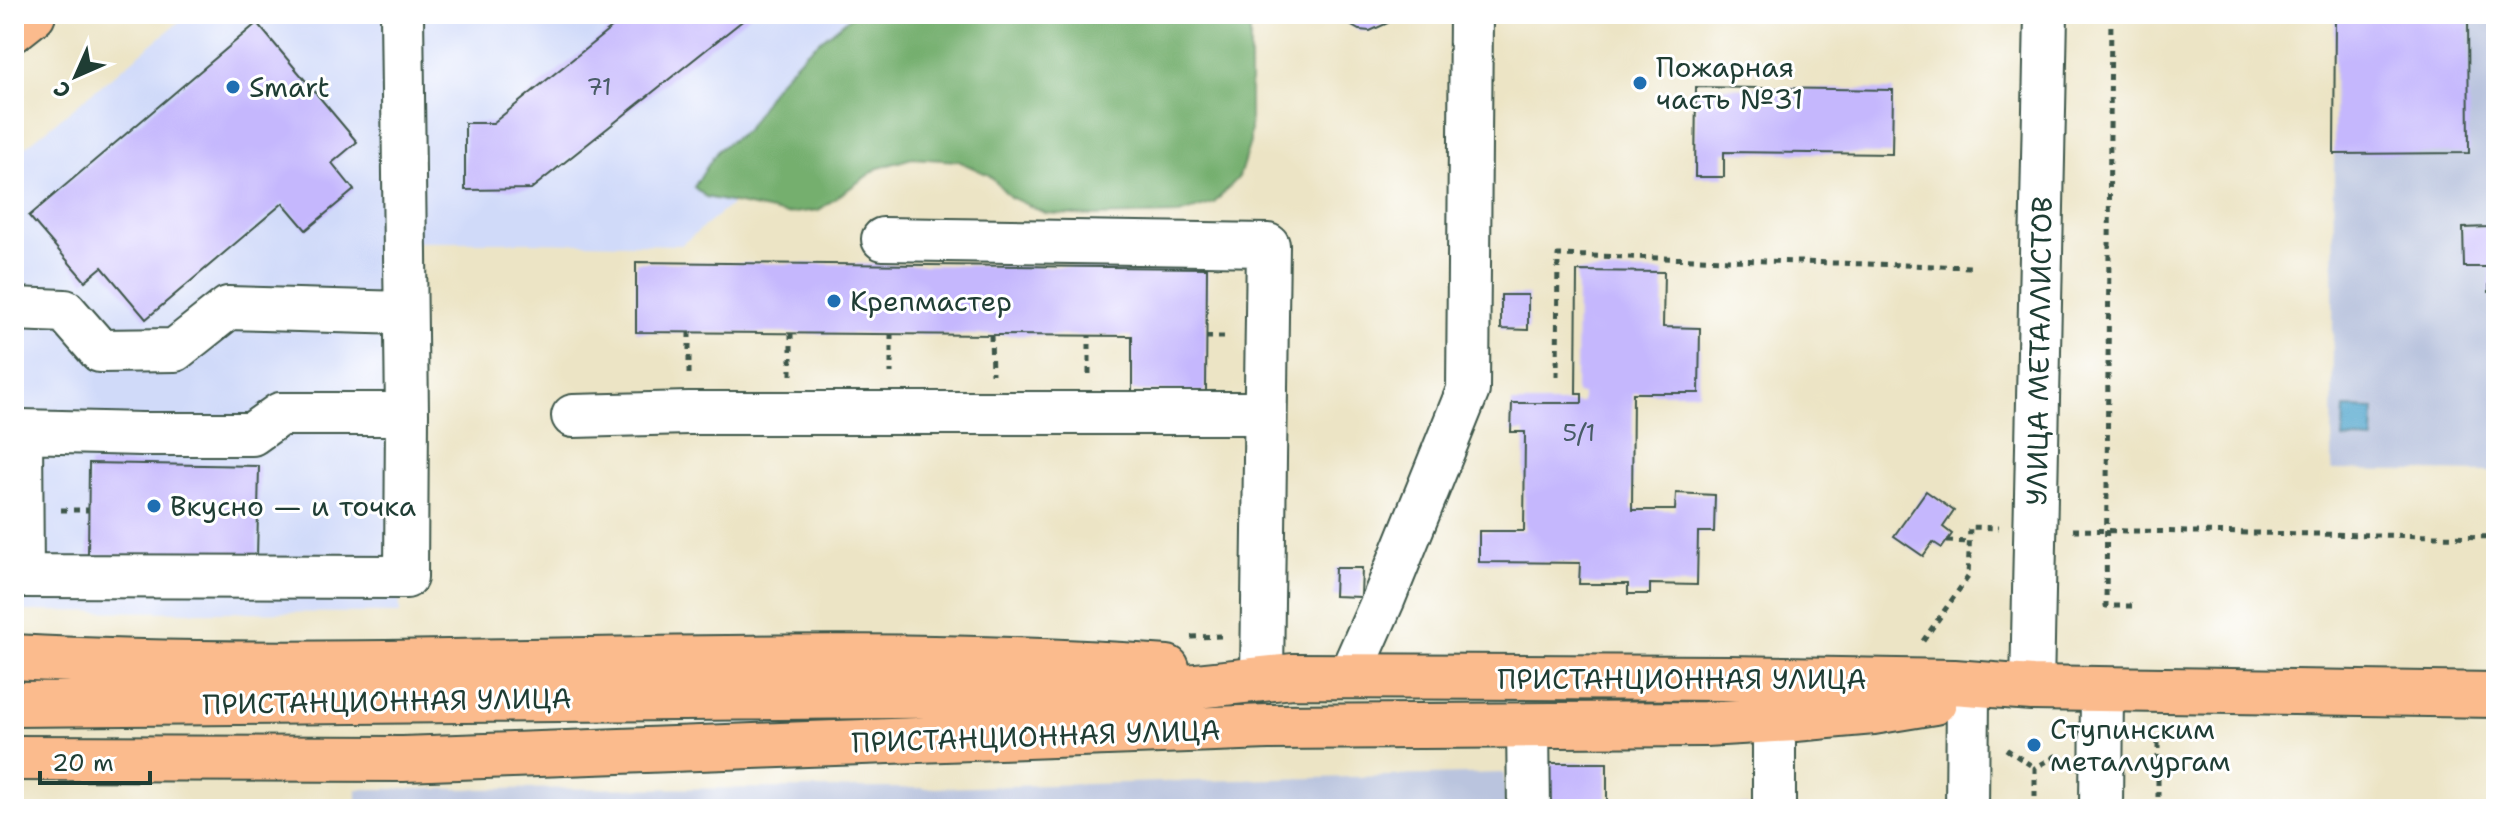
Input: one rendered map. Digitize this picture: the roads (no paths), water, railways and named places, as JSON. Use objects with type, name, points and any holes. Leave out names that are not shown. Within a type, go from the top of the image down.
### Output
[{"type":"main road","points":[[14,29],[33,14]]},
{"type":"main road","points":[[14,657],[106,662],[378,664],[854,656],[1065,660],[1278,675]]},
{"type":"main road","name":"ПРИСТАНЦИОННАЯ УЛИЦА","points":[[26,704],[1119,694],[1278,675],[1728,678],[1954,682],[2032,688],[2496,695]]},
{"type":"main road","name":"ПРИСТАНЦИОННАЯ УЛИЦА","points":[[22,759],[403,759],[1252,728],[1705,724],[1873,712],[2032,688]]},
{"type":"street","points":[[402,14],[407,414],[406,577],[22,576],[21,431],[252,434],[280,414],[407,414]]},
{"type":"street","points":[[1349,677],[1468,390],[1471,14]]},
{"type":"street","name":"УЛИЦА МЕТАЛЛИСТОВ","points":[[2032,688],[2046,14]]},
{"type":"street","points":[[883,239],[1268,245],[1265,413],[1278,675]]},
{"type":"street","points":[[14,309],[65,311],[100,351],[175,350],[228,308],[405,313]]},
{"type":"street","points":[[573,416],[689,413],[1265,413]]},
{"type":"street","points":[[2101,809],[2102,689]]},
{"type":"street","points":[[1967,809],[1968,697]]},
{"type":"street","points":[[1774,720],[1774,809]]},
{"type":"street","points":[[1528,725],[1529,809]]},
{"type":"water","points":[[2344,408],[2374,409],[2373,441],[2343,439]]},
{"type":"place","name":"Пожарная часть №31","points":[[1640,83]]},
{"type":"place","name":"Smart","points":[[233,87]]},
{"type":"place","name":"Крепмастер","points":[[834,301]]},
{"type":"place","name":"Вкусно — и точка","points":[[154,506]]},
{"type":"place","name":"Ступинским металлургам","points":[[2034,745]]}]
